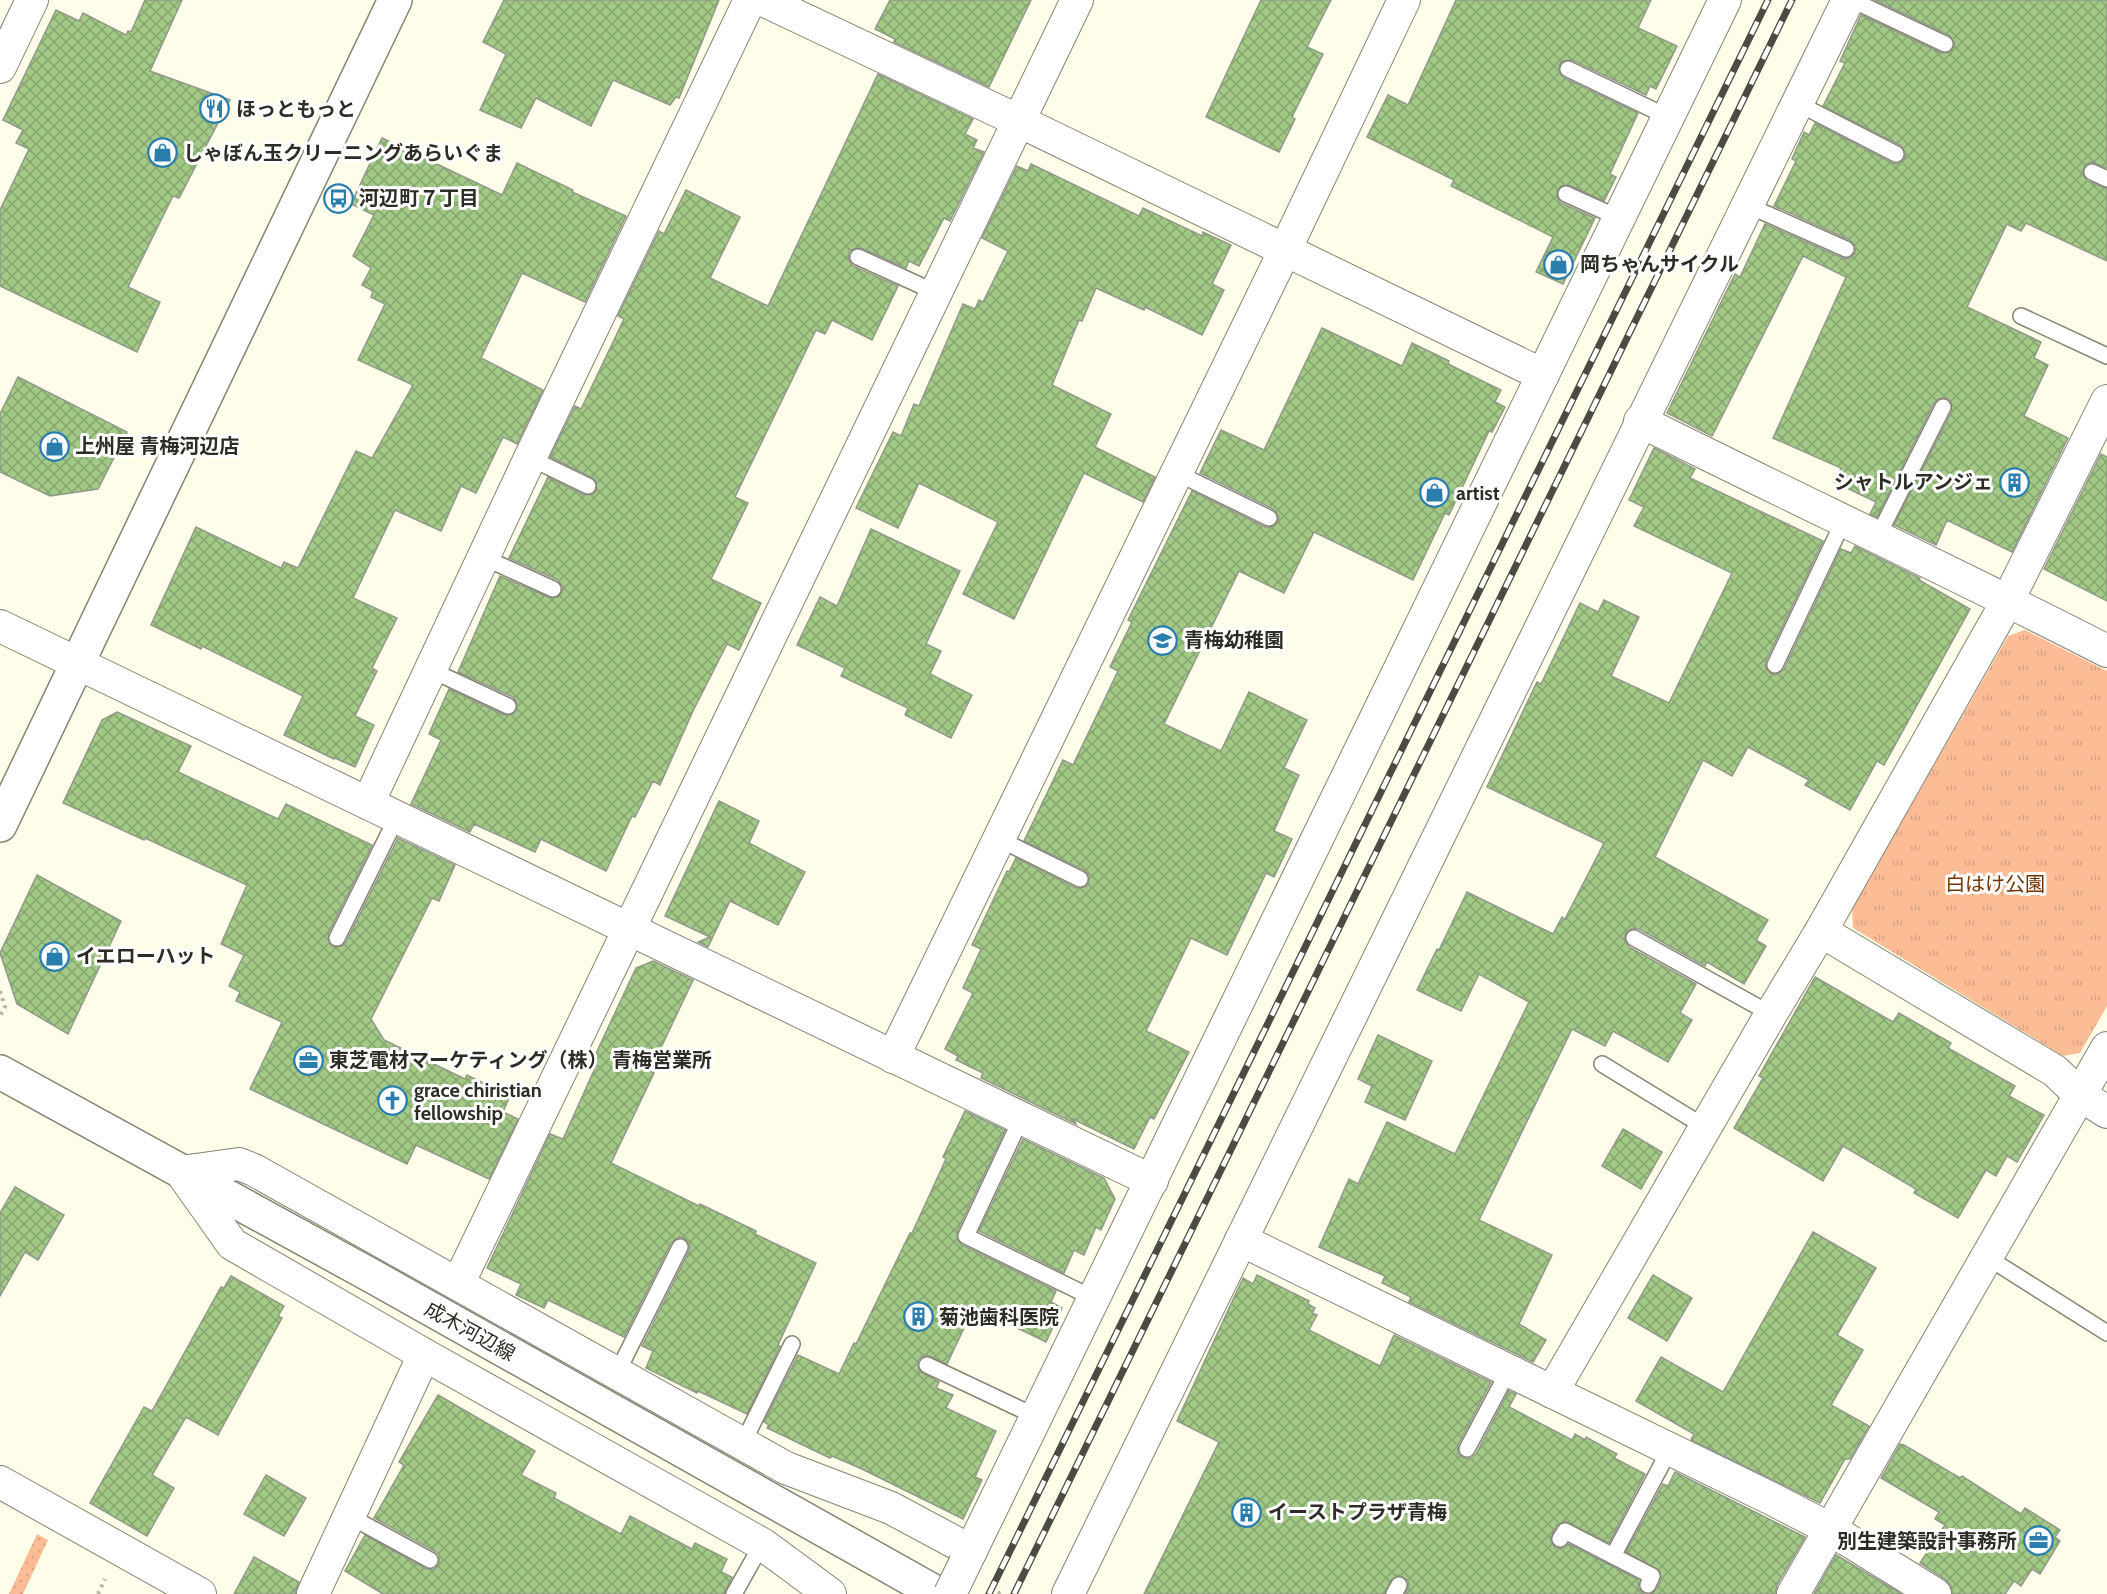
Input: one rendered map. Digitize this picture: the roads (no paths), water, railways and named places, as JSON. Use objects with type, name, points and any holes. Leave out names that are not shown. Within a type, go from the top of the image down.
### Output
[{"type":"main road","points":[[0,825],[395,0]]},
{"type":"main road","name":"成木河辺線","points":[[0,1072],[372,1276],[938,1594]]},
{"type":"street","points":[[0,67],[32,0]]},
{"type":"street","points":[[368,803],[530,458],[750,0]]},
{"type":"street","points":[[763,0],[1019,121],[1543,375]]},
{"type":"street","points":[[458,1284],[938,293],[1077,0]]},
{"type":"street","points":[[893,1057],[1404,0]]},
{"type":"street","points":[[950,1594],[1725,0]]},
{"type":"street","points":[[1068,1594],[1640,422],[1850,0]]},
{"type":"street","points":[[1552,1392],[1821,931],[2008,600],[2107,401]]},
{"type":"street","points":[[1640,422],[2008,600],[2107,651]]},
{"type":"street","points":[[0,626],[1152,1181]]},
{"type":"street","points":[[1821,931],[2055,1071],[2080,1095],[2107,1112]]},
{"type":"street","points":[[1793,1594],[2107,1048]]},
{"type":"street","points":[[830,1594],[762,1544],[232,1244],[181,1172],[239,1164],[254,1170],[786,1468],[891,1508],[968,1557]]},
{"type":"street","points":[[1240,1240],[1671,1449],[1830,1529],[1935,1594]]},
{"type":"street","points":[[313,1594],[351,1517],[423,1354]]},
{"type":"street","points":[[0,1482],[200,1594]]},
{"type":"lane","points":[[1850,0],[1945,44]]},
{"type":"lane","points":[[1568,69],[1668,117]]},
{"type":"lane","points":[[1797,104],[1896,154]]},
{"type":"lane","points":[[2092,172],[2107,179]]},
{"type":"lane","points":[[1566,194],[1619,218]]},
{"type":"lane","points":[[1747,205],[1846,249]]},
{"type":"lane","points":[[858,257],[938,293]]},
{"type":"lane","points":[[2021,316],[2107,356]]},
{"type":"lane","points":[[1877,538],[1943,407]]},
{"type":"lane","points":[[530,458],[588,486]]},
{"type":"lane","points":[[1176,473],[1269,518]]},
{"type":"lane","points":[[1775,665],[1843,522]]},
{"type":"lane","points":[[485,558],[554,589]]},
{"type":"lane","points":[[431,670],[508,706]]},
{"type":"lane","points":[[337,939],[397,817]]},
{"type":"lane","points":[[999,839],[1080,879]]},
{"type":"lane","points":[[1634,938],[1771,1014]]},
{"type":"lane","points":[[1602,1064],[1705,1127]]},
{"type":"lane","points":[[1021,1119],[966,1236],[1093,1298]]},
{"type":"lane","points":[[617,1373],[680,1247]]},
{"type":"lane","points":[[1987,1257],[2107,1333]]},
{"type":"lane","points":[[743,1443],[792,1344]]},
{"type":"lane","points":[[927,1365],[1036,1417]]},
{"type":"lane","points":[[1467,1449],[1509,1370]]},
{"type":"lane","points":[[1613,1556],[1671,1449]]},
{"type":"lane","points":[[351,1517],[430,1560]]},
{"type":"lane","points":[[1560,1539],[1565,1531],[1652,1576],[1648,1585]]},
{"type":"lane","points":[[735,1594],[762,1544]]},
{"type":"railway","points":[[989,1594],[1768,0]]},
{"type":"railway","points":[[1014,1594],[1792,0]]},
{"type":"place","name":"ほっともっと","points":[[215,109]]},
{"type":"place","name":"しゃぼん玉クリーニングあらいぐま","points":[[162,153]]},
{"type":"place","name":"河辺町７丁目","points":[[338,198]]},
{"type":"place","name":"岡ちゃんサイクル","points":[[1559,264]]},
{"type":"place","name":"上州屋 青梅河辺店","points":[[54,446]]},
{"type":"place","name":"シャトルアンジェ","points":[[2014,482]]},
{"type":"place","name":"artist","points":[[1435,493]]},
{"type":"place","name":"青梅幼稚園","points":[[1163,640]]},
{"type":"place","name":"イエローハット","points":[[55,956]]},
{"type":"place","name":"東芝電材マーケティング（株） 青梅営業所","points":[[308,1060]]},
{"type":"place","name":"grace chiristian fellowship","points":[[393,1101]]},
{"type":"place","name":"菊池歯科医院","points":[[918,1317]]},
{"type":"place","name":"イーストプラザ青梅","points":[[1247,1512]]},
{"type":"place","name":"別生建築設計事務所","points":[[2038,1541]]},
{"type":"park label","name":"白はけ公園","points":[[1995,884]]}]
